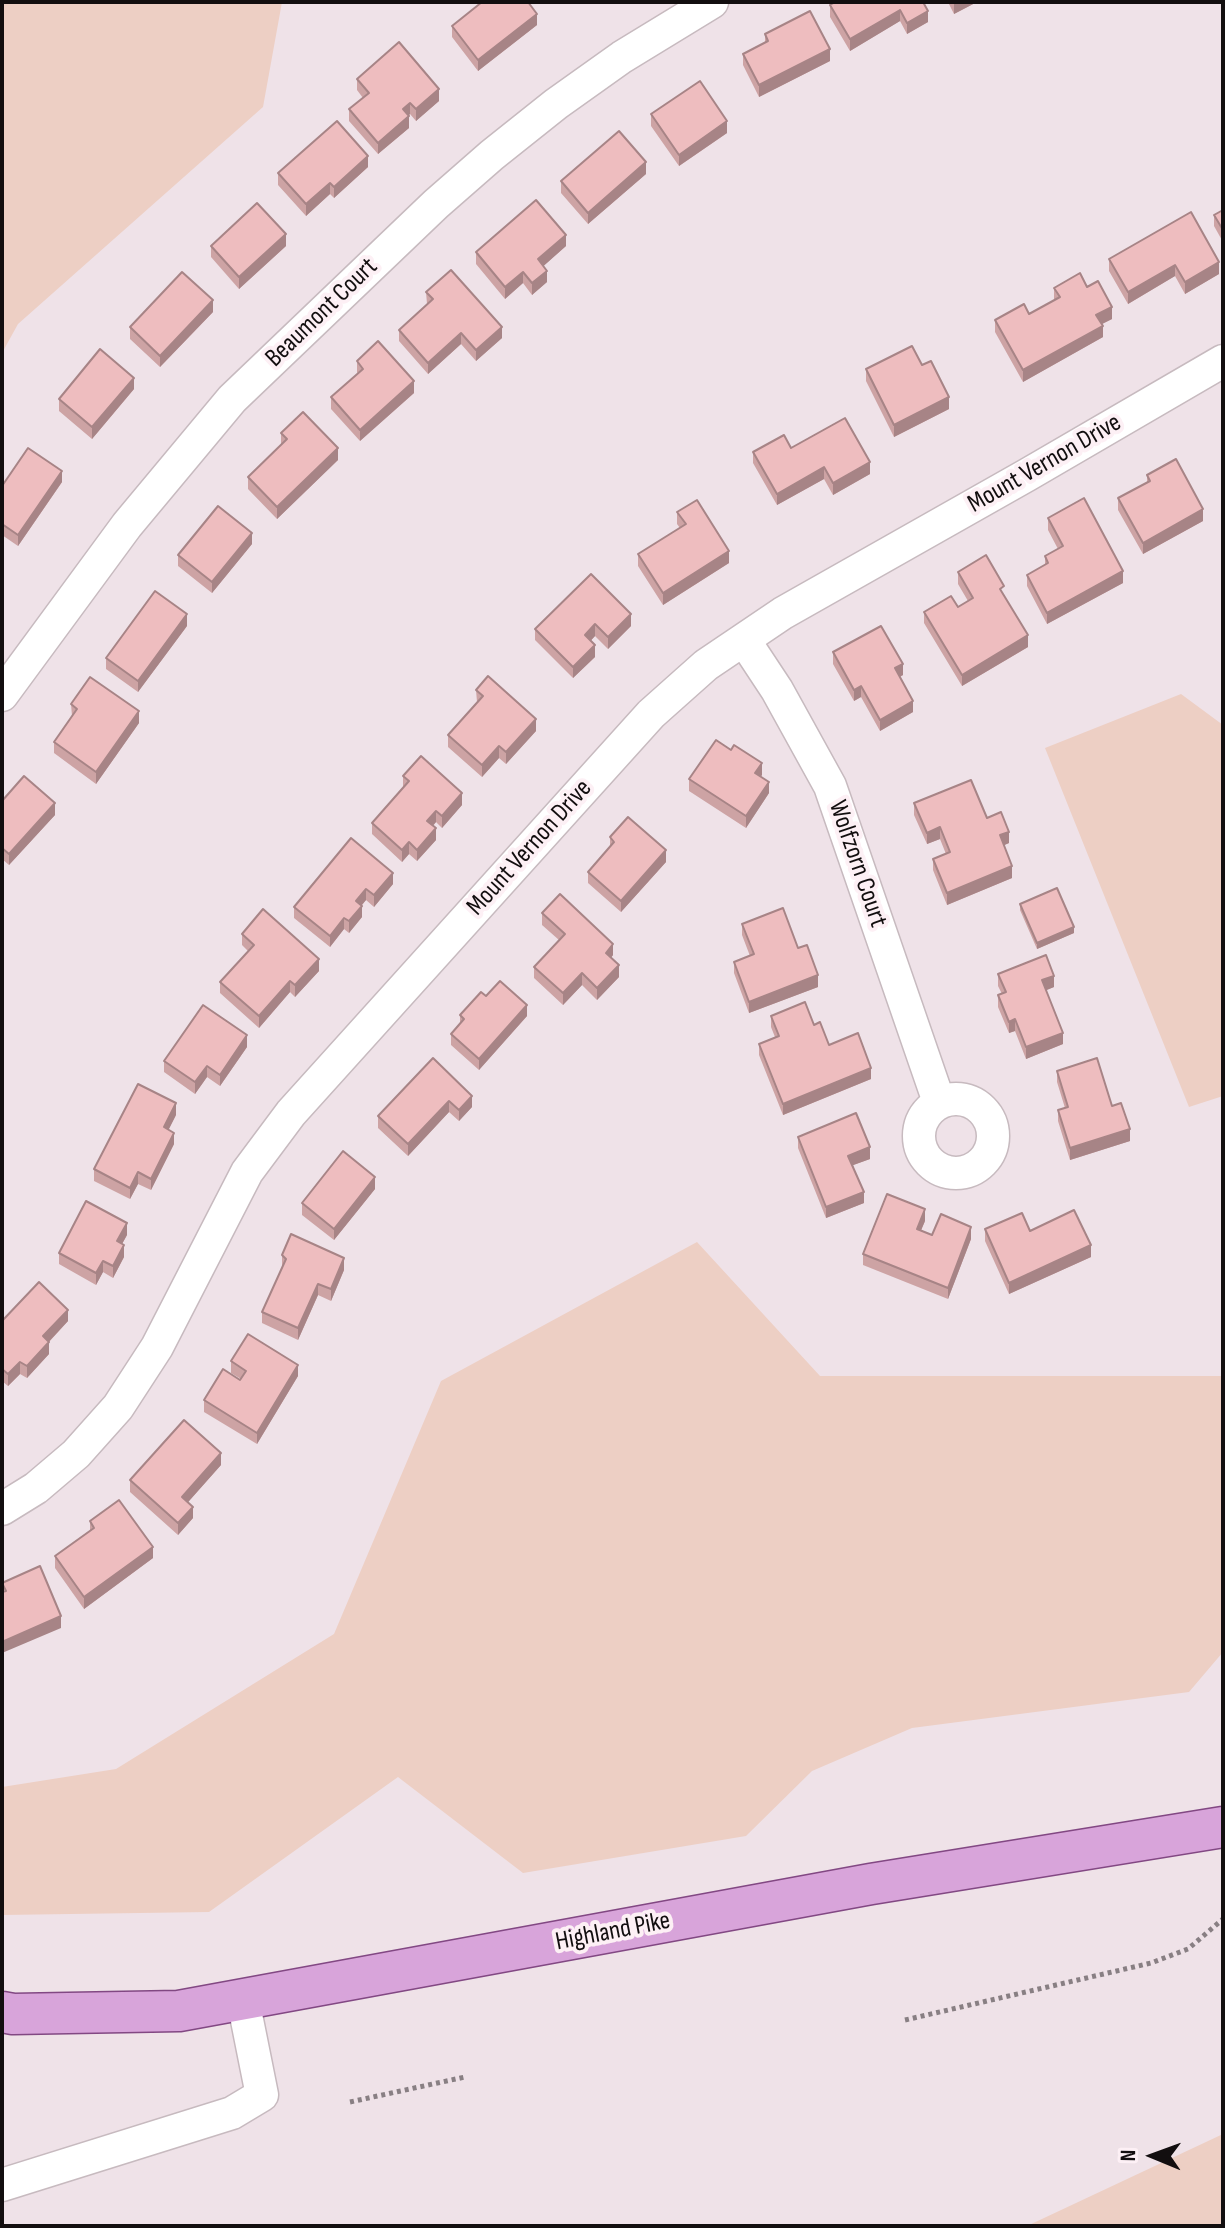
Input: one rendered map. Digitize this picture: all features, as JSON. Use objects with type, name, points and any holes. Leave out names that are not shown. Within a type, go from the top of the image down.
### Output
[{"type":"main road","name":"Highland Pike","points":[[2,2012],[179,2011],[871,1884],[1223,1827]]},
{"type":"street","name":"Beaumont Court","points":[[2,695],[127,525],[232,399],[436,204],[492,155],[622,57],[712,2]]},
{"type":"street","name":"Mount Vernon Drive","points":[[2,1509],[36,1488],[76,1454],[118,1407],[157,1347],[247,1172],[291,1113],[651,714],[706,665],[783,613],[1223,361]]},
{"type":"street","name":"Wolfzorn Court","points":[[744,640],[777,690],[830,786],[939,1102]]},
{"type":"street","points":[[2,2185],[232,2113],[262,2095],[243,2000]]},
{"type":"path","points":[[905,2020],[1151,1963],[1188,1949],[1223,1919]]},
{"type":"path","points":[[350,2102],[465,2077]]},
{"type":"shaded area","points":[[2,2],[282,2],[263,107],[18,324],[2,353]]},
{"type":"shaded area","points":[[1181,694],[1223,725],[1223,1096],[1189,1107],[1045,748]]},
{"type":"shaded area","points":[[697,1242],[820,1376],[1223,1376],[1223,1652],[1189,1692],[912,1728],[812,1771],[746,1836],[523,1873],[398,1777],[209,1912],[2,1915],[2,1787],[116,1769],[334,1634],[441,1381]]},
{"type":"shaded area","points":[[1223,2134],[1223,2226],[1027,2226]]},
{"type":"building","points":[[482,2],[528,2],[537,14],[478,60],[452,26]]},
{"type":"building","points":[[835,2],[923,2],[928,11],[907,23],[900,10],[850,39],[830,5]]},
{"type":"building","points":[[810,11],[830,49],[759,85],[743,54],[768,41],[765,34]]},
{"type":"building","points":[[399,42],[439,89],[416,109],[410,103],[403,109],[409,116],[378,143],[349,109],[369,93],[357,79]]},
{"type":"building","points":[[700,81],[727,121],[679,155],[651,114]]},
{"type":"building","points":[[337,121],[368,156],[334,187],[330,183],[306,204],[278,173]]},
{"type":"building","points":[[619,131],[646,162],[588,213],[561,181]]},
{"type":"building","points":[[536,200],[566,235],[538,259],[547,271],[532,283],[523,272],[505,287],[476,252]]},
{"type":"building","points":[[257,203],[286,234],[239,277],[211,246]]},
{"type":"building","points":[[1223,210],[1223,230],[1214,215]]},
{"type":"building","points":[[1191,212],[1219,262],[1185,282],[1175,265],[1128,292],[1109,259]]},
{"type":"building","points":[[451,270],[502,327],[476,350],[461,333],[428,363],[399,330],[433,299],[426,292]]},
{"type":"building","points":[[182,272],[213,300],[160,356],[130,327]]},
{"type":"building","points":[[1080,273],[1087,287],[1098,281],[1112,307],[1096,315],[1103,326],[1023,370],[995,320],[1024,304],[1029,314],[1060,297],[1054,288]]},
{"type":"building","points":[[378,341],[414,381],[360,430],[331,397],[363,369],[357,361]]},
{"type":"building","points":[[912,346],[922,365],[931,361],[949,397],[894,425],[866,369]]},
{"type":"building","points":[[100,349],[134,378],[92,427],[59,399]]},
{"type":"building","points":[[303,412],[338,448],[277,507],[248,477],[287,439],[281,433]]},
{"type":"building","points":[[845,418],[870,462],[833,483],[824,467],[777,494],[753,452],[784,435],[791,448]]},
{"type":"building","points":[[28,448],[62,471],[18,535],[2,524],[2,486]]},
{"type":"building","points":[[1176,459],[1203,509],[1143,543],[1118,498],[1150,481],[1147,475]]},
{"type":"building","points":[[1084,498],[1123,571],[1047,613],[1027,575],[1048,563],[1045,556],[1063,546],[1048,518]]},
{"type":"building","points":[[697,500],[729,551],[663,593],[638,554],[686,524],[677,512]]},
{"type":"building","points":[[218,506],[252,533],[212,582],[178,555]]},
{"type":"building","points":[[986,555],[1004,586],[1000,589],[1028,635],[962,675],[924,612],[951,596],[958,607],[973,598],[958,572]]},
{"type":"building","points":[[591,574],[631,614],[608,637],[595,624],[585,635],[595,645],[573,667],[535,629]]},
{"type":"building","points":[[155,591],[187,614],[138,681],[106,658]]},
{"type":"building","points":[[881,626],[903,664],[895,668],[913,701],[880,720],[861,686],[854,690],[833,652]]},
{"type":"building","points":[[488,676],[536,719],[506,752],[499,746],[482,765],[448,735],[483,696],[476,690]]},
{"type":"building","points":[[90,677],[139,711],[96,772],[54,742],[77,709],[71,704]]},
{"type":"building","points":[[716,740],[731,750],[734,745],[762,763],[755,773],[769,782],[746,816],[689,779]]},
{"type":"building","points":[[421,756],[462,793],[442,816],[436,811],[427,821],[436,828],[417,850],[409,842],[402,850],[372,823],[409,781],[403,776]]},
{"type":"building","points":[[24,776],[55,803],[9,854],[2,848],[2,801]]},
{"type":"building","points":[[971,780],[987,818],[1001,812],[1009,832],[1000,835],[1012,866],[947,893],[933,859],[950,852],[940,827],[927,833],[914,803]]},
{"type":"building","points":[[628,817],[666,850],[621,901],[588,872],[614,842],[610,837]]},
{"type":"building","points":[[351,838],[393,873],[374,895],[366,889],[356,901],[362,906],[349,921],[344,918],[330,936],[294,907]]},
{"type":"building","points":[[1057,888],[1074,927],[1037,943],[1020,904]]},
{"type":"building","points":[[560,894],[613,944],[606,953],[619,965],[597,988],[582,973],[563,993],[534,967],[565,934],[542,913]]},
{"type":"building","points":[[783,908],[798,948],[807,945],[818,975],[749,1002],[734,962],[754,954],[742,924]]},
{"type":"building","points":[[263,909],[319,959],[295,985],[290,981],[259,1016],[220,982],[254,945],[242,934]]},
{"type":"building","points":[[1046,955],[1054,976],[1042,980],[1063,1033],[1026,1047],[1015,1019],[1009,1022],[998,995],[1006,992],[998,974]]},
{"type":"building","points":[[500,981],[527,1005],[479,1059],[451,1034],[464,1019],[460,1015],[481,992],[486,996]]},
{"type":"building","points":[[805,1002],[814,1025],[820,1022],[829,1045],[858,1033],[871,1068],[783,1104],[759,1044],[779,1036],[771,1016]]},
{"type":"building","points":[[203,1005],[247,1035],[220,1075],[207,1066],[195,1082],[164,1061]]},
{"type":"building","points":[[433,1058],[472,1096],[459,1110],[449,1101],[408,1144],[378,1116]]},
{"type":"building","points":[[1097,1058],[1112,1106],[1121,1103],[1130,1129],[1070,1148],[1058,1110],[1068,1107],[1057,1071]]},
{"type":"building","points":[[138,1084],[176,1103],[164,1127],[174,1133],[151,1179],[138,1172],[130,1188],[94,1169]]},
{"type":"building","points":[[856,1113],[870,1147],[848,1156],[864,1192],[826,1207],[798,1137]]},
{"type":"building","points":[[343,1151],[375,1177],[334,1229],[302,1203]]},
{"type":"building","points":[[887,1194],[925,1209],[917,1229],[932,1235],[941,1214],[971,1227],[948,1288],[863,1254]]},
{"type":"building","points":[[86,1201],[127,1223],[117,1241],[124,1245],[113,1266],[103,1261],[96,1273],[59,1253]]},
{"type":"building","points":[[1074,1210],[1091,1245],[1009,1283],[985,1229],[1022,1213],[1030,1231]]},
{"type":"building","points":[[291,1234],[344,1258],[331,1289],[318,1284],[298,1328],[262,1312],[286,1259],[282,1255]]},
{"type":"building","points":[[39,1282],[68,1310],[43,1336],[49,1342],[27,1366],[20,1362],[8,1374],[2,1369],[2,1321]]},
{"type":"building","points":[[248,1334],[298,1365],[257,1433],[204,1400],[223,1369],[240,1380],[246,1371],[231,1361]]},
{"type":"building","points":[[184,1420],[221,1453],[182,1497],[193,1507],[178,1523],[130,1480]]},
{"type":"building","points":[[119,1500],[153,1547],[84,1597],[55,1556],[94,1528],[90,1521]]},
{"type":"building","points":[[40,1566],[61,1616],[2,1642],[2,1592],[6,1591],[2,1583]]}]
